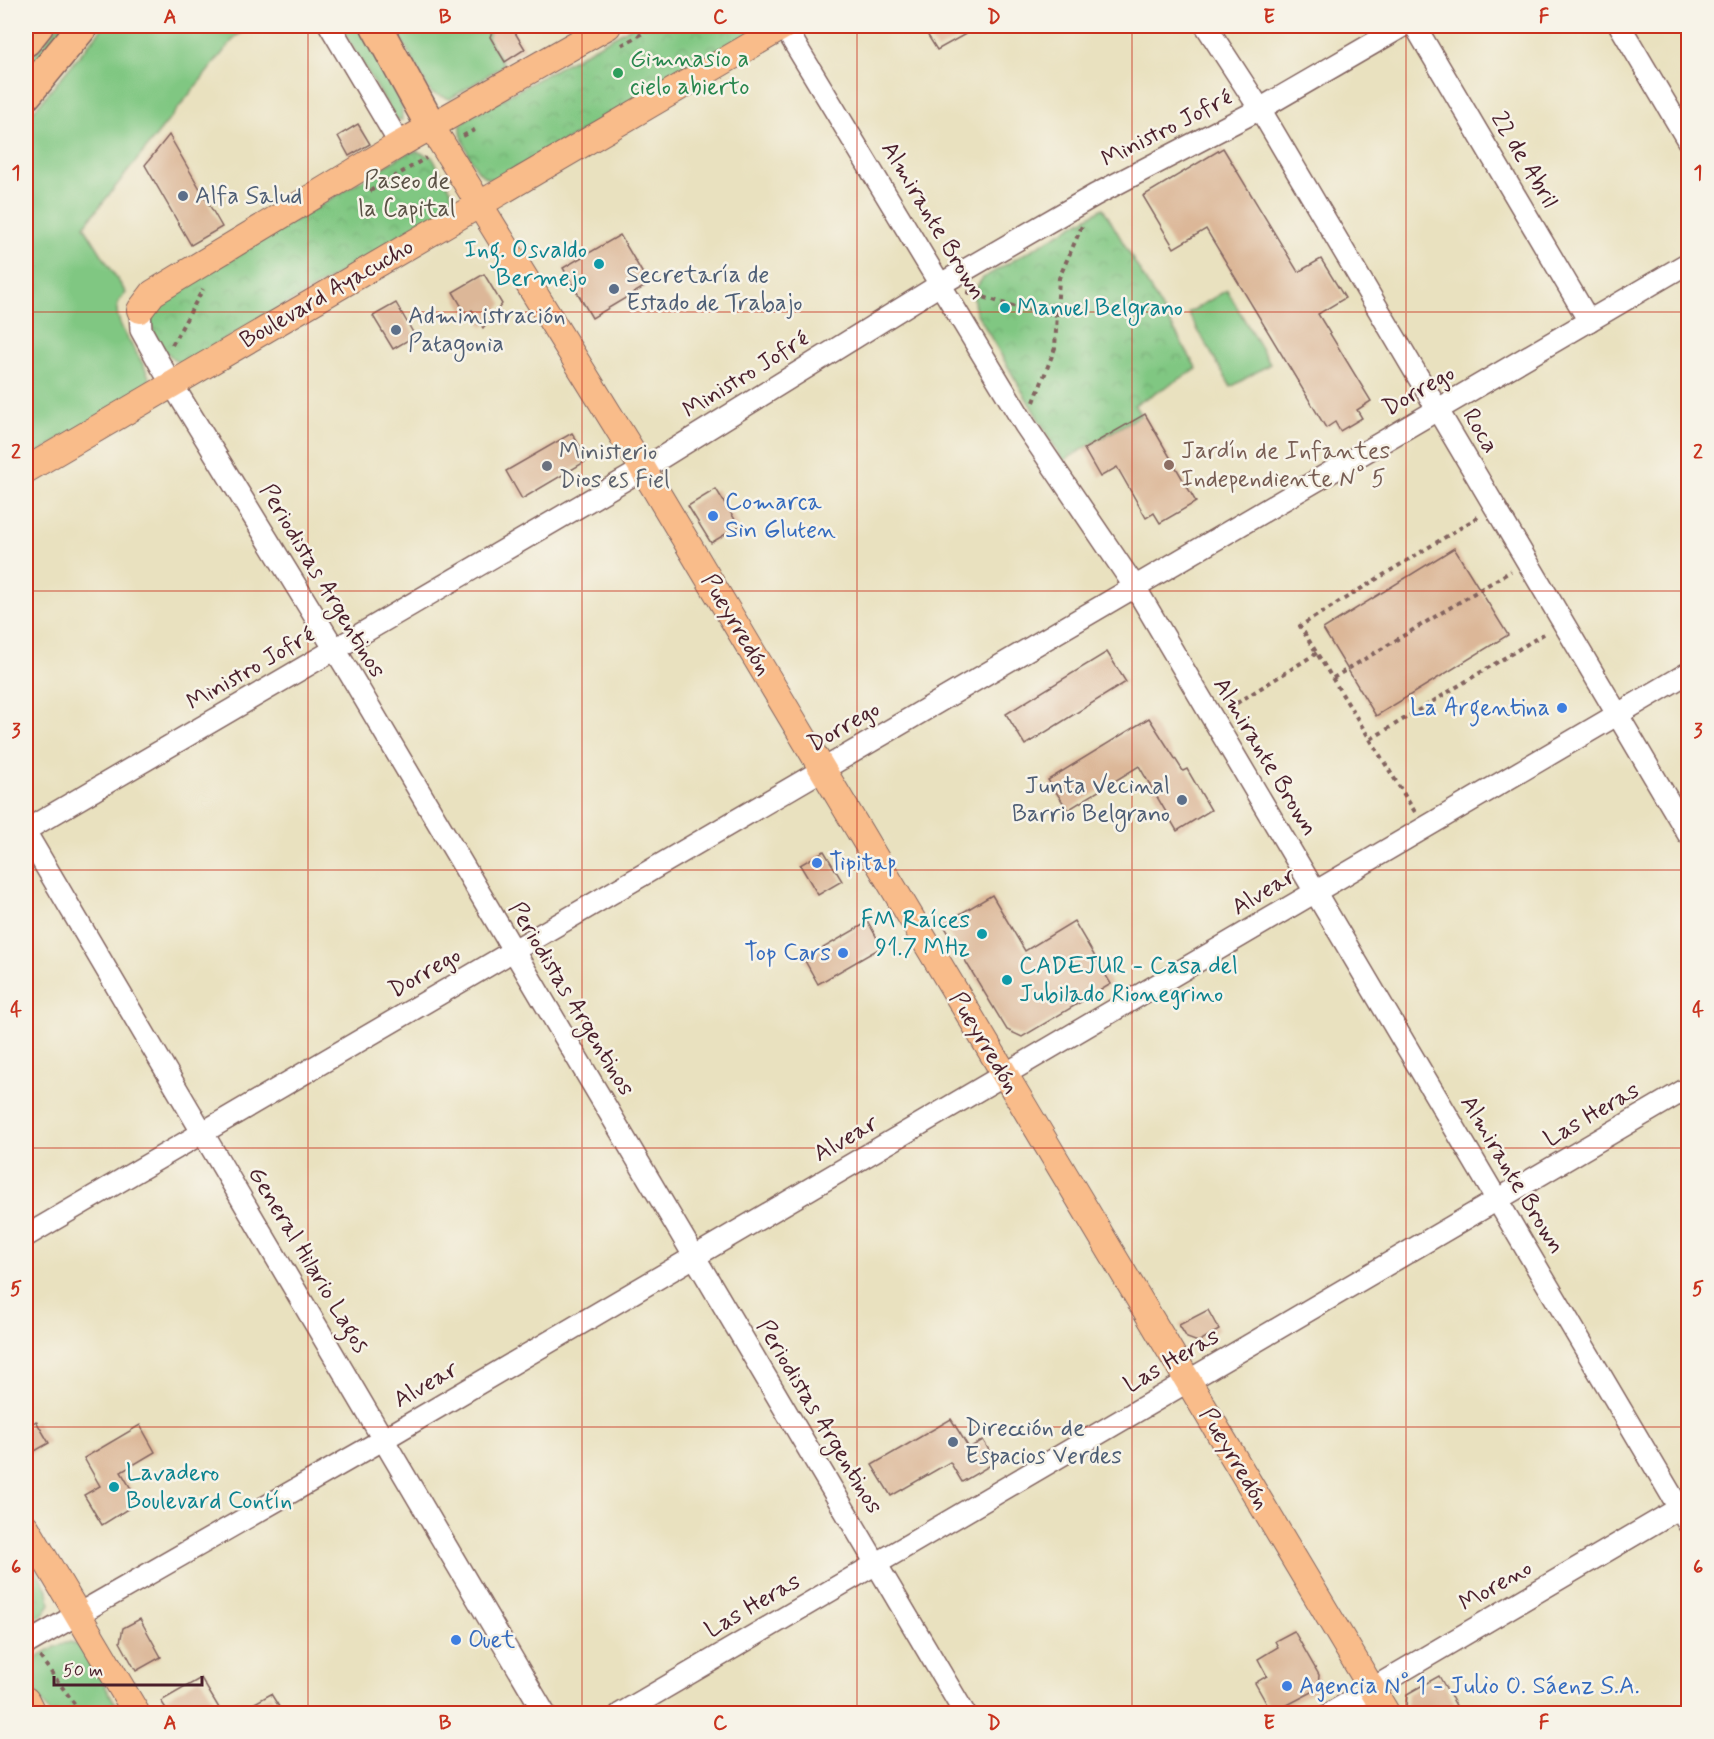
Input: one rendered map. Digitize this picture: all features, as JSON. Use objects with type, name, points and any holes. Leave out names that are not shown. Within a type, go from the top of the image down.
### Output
[{"type":"highway","points":[[26,41],[38,26]]},
{"type":"highway","points":[[26,95],[83,26]]},
{"type":"highway","points":[[376,26],[438,137]]},
{"type":"main road","name":"Boulevard Ayacucho","points":[[26,470],[166,375],[479,205],[784,26]]},
{"type":"main road","points":[[140,310],[153,293],[400,144],[438,137],[612,37]]},
{"type":"main road","name":"Pueyrredón","points":[[438,137],[643,469],[1387,1713]]},
{"type":"main road","points":[[26,1527],[137,1713]]},
{"type":"main road","points":[[26,1700],[33,1713]]},
{"type":"street","points":[[330,26],[400,144]]},
{"type":"street","name":"Almirante Brown","points":[[784,26],[1025,425],[1135,587],[1497,1200],[1686,1512]]},
{"type":"street","name":"Roca","points":[[1206,26],[1260,109],[1689,834]]},
{"type":"street","name":"Ministro Jofré","points":[[26,831],[643,469],[941,284],[1095,195],[1260,109],[1403,26]]},
{"type":"street","name":"22 de Abril","points":[[1414,26],[1589,321]]},
{"type":"street","points":[[1620,26],[1689,141]]},
{"type":"street","name":"Dorrego","points":[[26,1236],[1689,263]]},
{"type":"street","name":"Periodistas Argentinos","points":[[140,310],[141,330],[166,375],[335,649],[965,1713]]},
{"type":"street","name":"Alvear","points":[[27,1643],[384,1439],[1689,673]]},
{"type":"street","name":"General Hilario Lagos","points":[[26,831],[545,1713]]},
{"type":"street","name":"Las Heras","points":[[620,1713],[1689,1088]]},
{"type":"street","name":"Moreno","points":[[1329,1713],[1686,1512]]},
{"type":"path","points":[[612,37],[656,26]]},
{"type":"path","points":[[365,194],[438,137],[485,124]]},
{"type":"path","points":[[1025,425],[1055,348],[1059,278],[1095,195]]},
{"type":"path","points":[[941,284],[1016,307],[1056,315]]},
{"type":"path","points":[[166,375],[204,288]]},
{"type":"path","points":[[1425,828],[1300,626],[1495,507]]},
{"type":"path","points":[[1333,678],[1527,562]]},
{"type":"path","points":[[1371,739],[1563,622]]},
{"type":"path","points":[[1212,718],[1317,653]]},
{"type":"path","points":[[27,1643],[82,1713]]},
{"type":"green space","points":[[58,26],[66,26],[26,75],[26,66]]},
{"type":"green space","points":[[104,26],[255,26],[236,36],[84,226],[126,293],[118,304],[118,317],[150,380],[143,390],[26,460],[26,120]]},
{"type":"green space","points":[[340,26],[361,26],[402,107],[402,120],[396,119]]},
{"type":"green space","points":[[394,26],[492,26],[488,39],[504,65],[450,99],[431,93]]},
{"type":"green space","name":"Paseo de la Capital","points":[[633,26],[759,26],[755,31],[501,178],[491,179],[482,175],[469,155],[461,131],[461,125],[468,118]]},
{"type":"green space","name":"Paseo de la Capital","points":[[416,151],[432,157],[451,190],[452,199],[441,215],[182,364],[162,346],[154,333],[151,321],[152,313],[158,303],[407,153]]},
{"type":"green space","points":[[1103,208],[1197,369],[1134,405],[1141,415],[1063,461],[976,312],[974,294],[983,278]]},
{"type":"green space","points":[[1227,290],[1270,364],[1231,387],[1188,313]]},
{"type":"green space","points":[[26,1554],[48,1591],[50,1604],[43,1614],[26,1624]]},
{"type":"green space","points":[[71,1642],[83,1648],[121,1713],[49,1713],[34,1689],[29,1674],[31,1666],[44,1653]]},
{"type":"building","points":[[494,26],[511,26],[525,49],[505,62],[490,37]]},
{"type":"building","points":[[922,26],[980,26],[937,50]]},
{"type":"building","points":[[358,124],[370,144],[349,156],[338,136]]},
{"type":"building","name":"Alfa Salud","points":[[169,135],[222,227],[191,245],[145,165]]},
{"type":"building","points":[[1223,148],[1298,272],[1321,259],[1345,298],[1318,314],[1371,401],[1357,410],[1362,418],[1340,431],[1335,422],[1326,428],[1206,229],[1174,248],[1143,196]]},
{"type":"building","points":[[620,235],[649,284],[592,318],[563,268]]},
{"type":"building","points":[[484,274],[502,304],[483,328],[472,310],[466,314],[453,292]]},
{"type":"building","name":"Administración Patagonia","points":[[396,303],[415,336],[393,349],[373,316]]},
{"type":"building","name":"Jardín de Infantes Independiente N° 5","points":[[1145,414],[1196,502],[1160,523],[1154,513],[1146,518],[1117,467],[1100,477],[1084,449]]},
{"type":"building","name":"Ministerio Dios es Fiel","points":[[572,433],[588,460],[522,499],[506,471]]},
{"type":"building","name":"Comarca Sin Gluten","points":[[716,489],[739,526],[711,543],[688,506]]},
{"type":"building","points":[[1454,548],[1508,635],[1376,716],[1323,629]]},
{"type":"building","points":[[1107,652],[1126,682],[1025,745],[1006,714]]},
{"type":"building","points":[[1149,718],[1183,771],[1187,769],[1211,810],[1177,831],[1139,766],[1068,810],[1048,780]]},
{"type":"building","name":"Tipitap","points":[[824,851],[842,881],[818,895],[800,865]]},
{"type":"building","points":[[992,895],[1025,951],[1074,921],[1111,984],[1022,1037],[1007,1030],[943,924]]},
{"type":"building","name":"Top Cars","points":[[868,922],[882,947],[818,984],[804,959]]},
{"type":"building","points":[[1208,1310],[1219,1330],[1198,1342],[1187,1338],[1179,1325]]},
{"type":"building","points":[[951,1419],[969,1448],[983,1440],[996,1462],[962,1482],[950,1462],[891,1496],[872,1465]]},
{"type":"building","points":[[36,1421],[49,1443],[26,1456],[26,1428]]},
{"type":"building","points":[[140,1425],[155,1452],[121,1472],[139,1502],[102,1525],[84,1495],[100,1486],[84,1458]]},
{"type":"building","points":[[140,1619],[161,1657],[136,1671],[120,1642],[123,1628]]},
{"type":"building","name":"Agencia N° 1 - Julio O. Sáenz S.A.","points":[[1294,1631],[1319,1675],[1318,1689],[1272,1713],[1255,1683],[1267,1676],[1258,1659],[1278,1647],[1275,1641]]},
{"type":"building","points":[[1439,1676],[1458,1709],[1449,1713],[1409,1713],[1406,1708],[1407,1694]]},
{"type":"building","points":[[201,1678],[222,1713],[169,1713],[161,1701]]},
{"type":"building","points":[[271,1694],[283,1713],[237,1713]]},
{"type":"place","name":"Gimnasio a cielo abierto","points":[[618,73]]},
{"type":"place","name":"Alfa Salud","points":[[183,196]]},
{"type":"place","name":"Ing. Osvaldo Bermejo","points":[[599,264]]},
{"type":"place","name":"Secretaría de Estado de Trabajo","points":[[614,289]]},
{"type":"place","name":"Manuel Belgrano","points":[[1005,308]]},
{"type":"place","name":"Administración Patagonia","points":[[396,330]]},
{"type":"place","name":"Jardín de Infantes Independiente N° 5","points":[[1169,465]]},
{"type":"place","name":"Ministerio Dios es Fiel","points":[[547,466]]},
{"type":"place","name":"Comarca Sin Gluten","points":[[713,516]]},
{"type":"place","name":"La Argentina","points":[[1562,708]]},
{"type":"place","name":"Junta Vecinal Barrio Belgrano","points":[[1182,800]]},
{"type":"place","name":"Tipitap","points":[[817,863]]},
{"type":"place","name":"FM Raíces 91.7 MHz","points":[[982,934]]},
{"type":"place","name":"Top Cars","points":[[843,953]]},
{"type":"place","name":"CADEJUR - Casa del Jubilado Rionegrino","points":[[1007,980]]},
{"type":"place","name":"Dirección de Espacios Verdes","points":[[953,1442]]},
{"type":"place","name":"Lavadero Boulevard Contín","points":[[114,1487]]},
{"type":"place","name":"Ouet","points":[[456,1640]]},
{"type":"place","name":"Agencia N° 1 - Julio O. Sáenz S.A.","points":[[1287,1686]]}]
